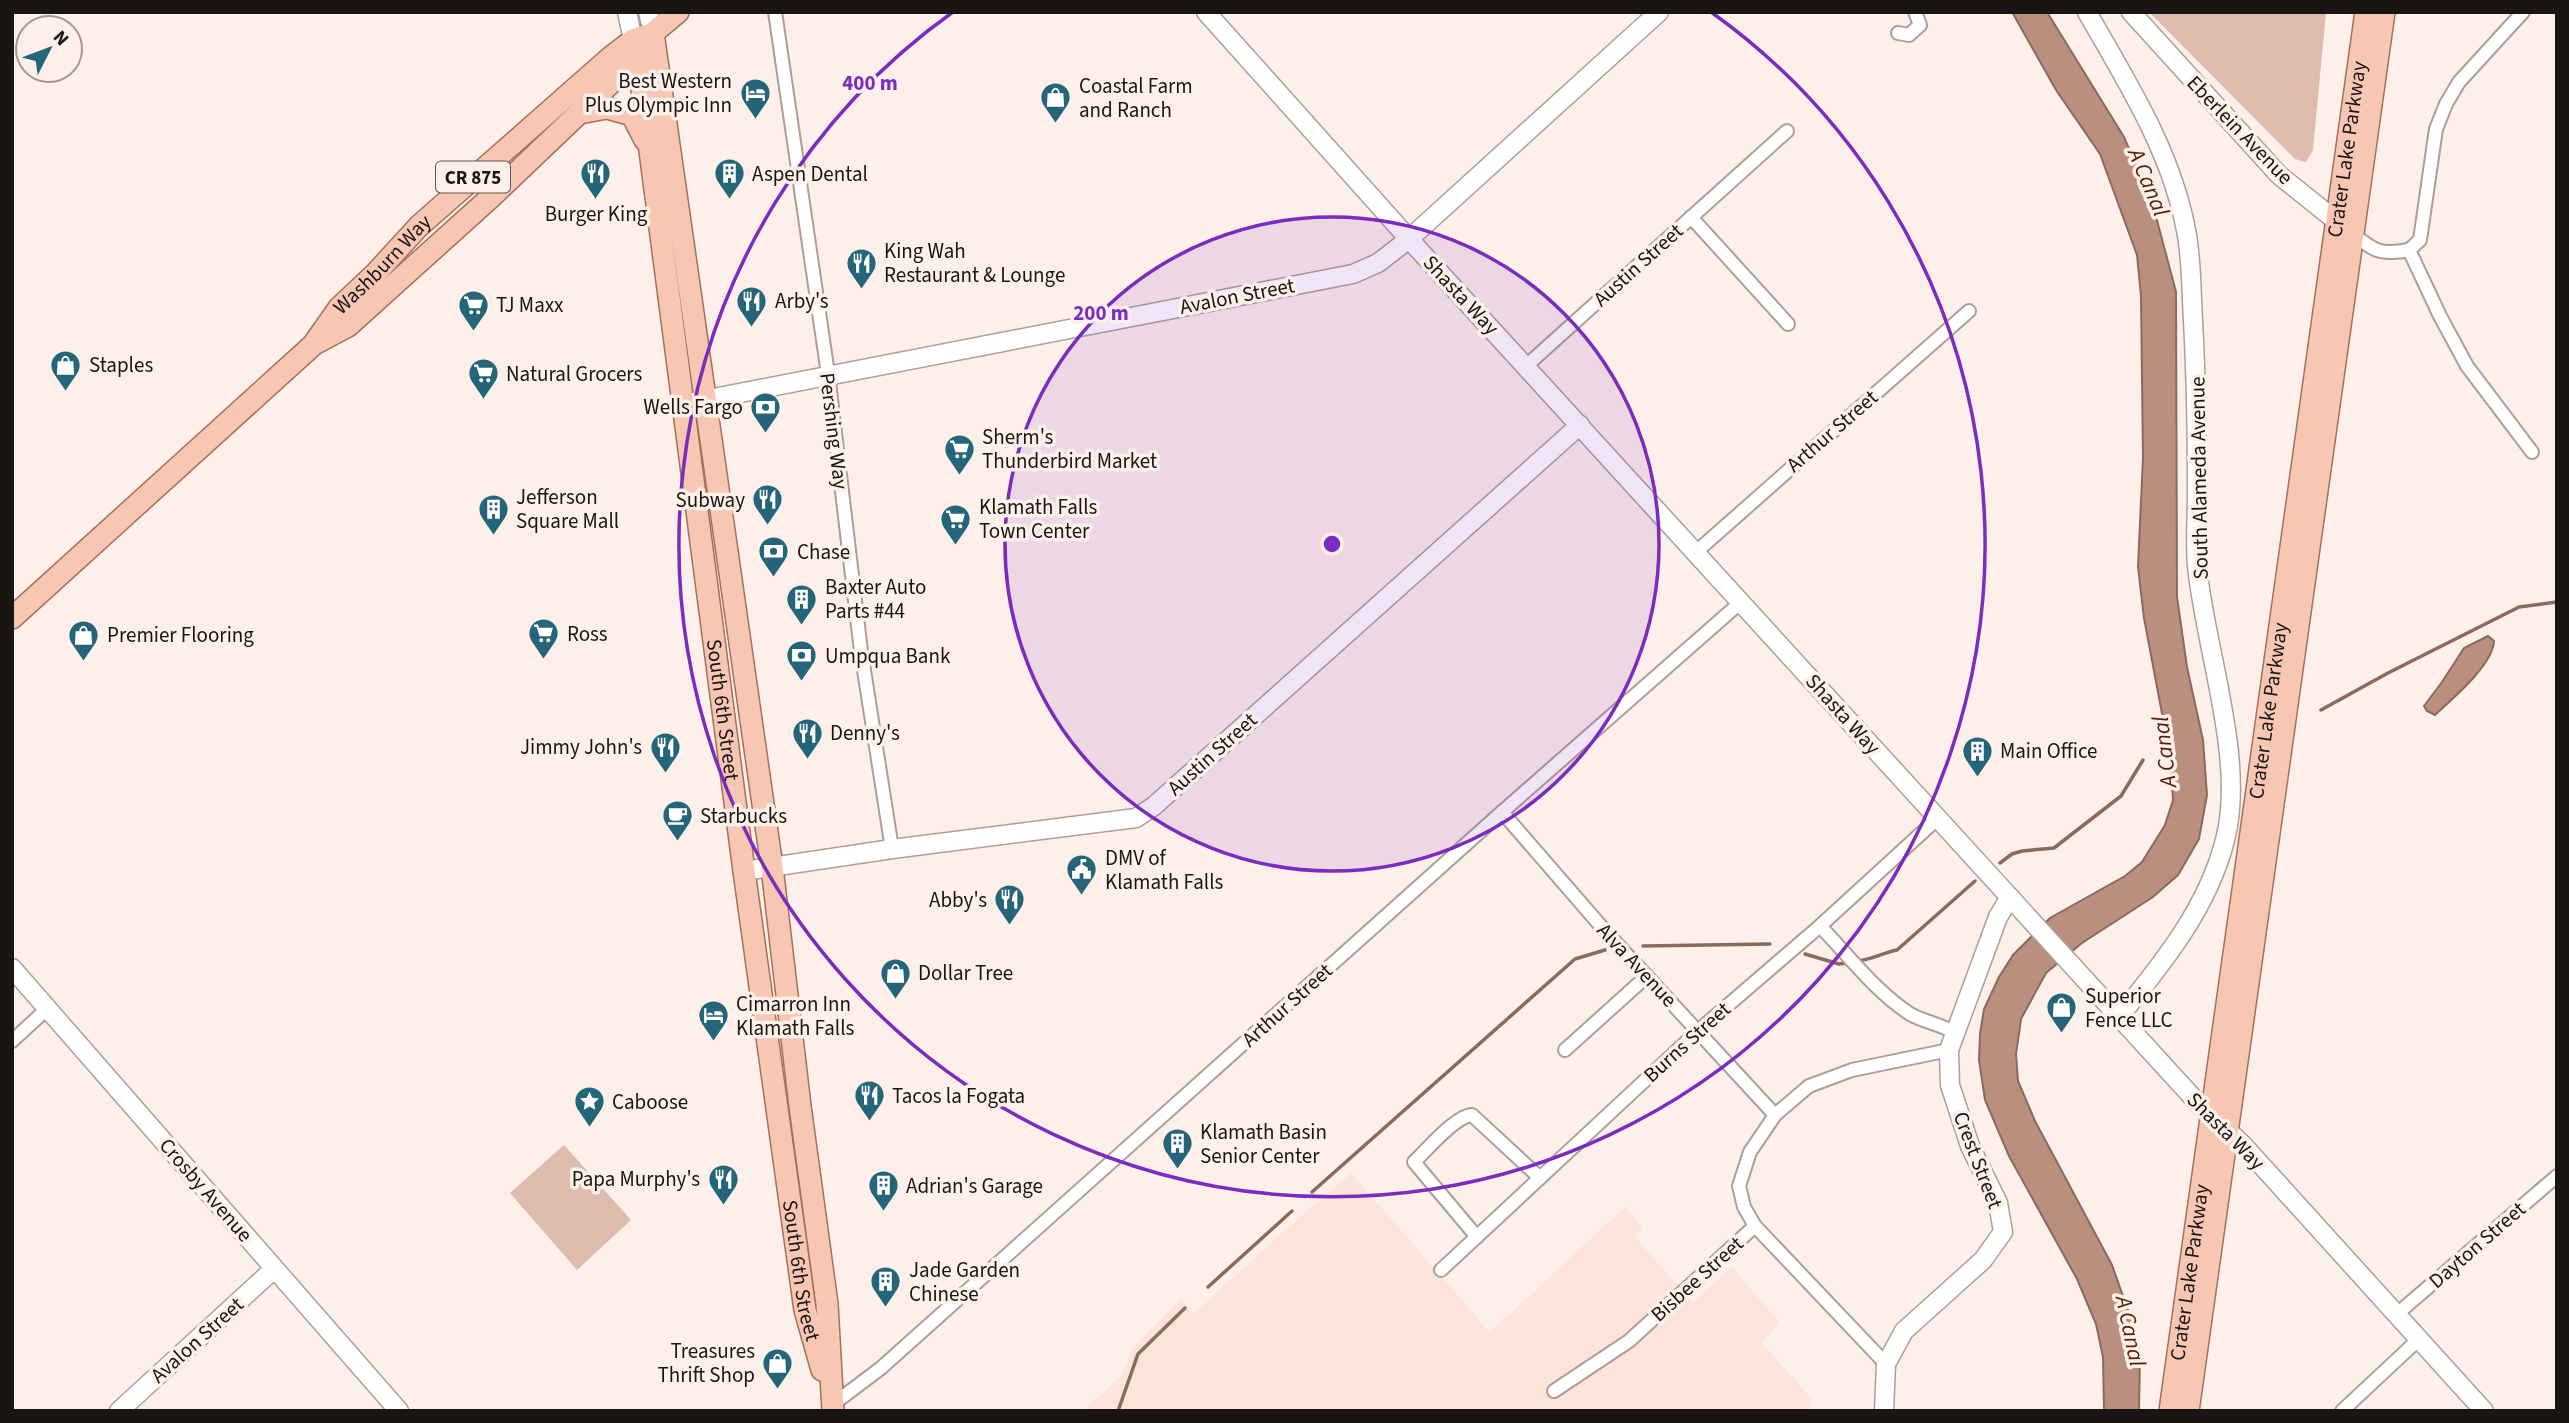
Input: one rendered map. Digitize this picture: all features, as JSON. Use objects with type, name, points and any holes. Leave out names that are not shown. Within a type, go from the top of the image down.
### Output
[{"type":"main road","name":"Washburn Way","points":[[12,618],[313,345],[339,309],[419,226],[527,130],[641,44],[678,12]]},
{"type":"main road","name":"Crater Lake Parkway","points":[[2188,1411],[2344,228],[2366,12]]},
{"type":"main road","name":"Crater Lake Parkway","points":[[2170,1411],[2211,1115],[2344,228],[2384,12]]},
{"type":"main road","name":"Washburn Way","points":[[313,345],[348,326],[461,224],[579,113],[641,44]]},
{"type":"main road","name":"South 6th Street","points":[[641,44],[650,151],[744,871],[805,1310],[833,1408]]},
{"type":"main road","name":"South 6th Street","points":[[641,44],[705,399],[772,867],[827,1304],[833,1408]]},
{"type":"main road","points":[[579,113],[607,108],[632,115],[650,151]]},
{"type":"main road","points":[[461,224],[458,218],[462,210],[512,161],[527,130]]},
{"type":"main road","points":[[420,261],[447,215],[491,174],[485,167]]},
{"type":"main road","points":[[363,313],[403,260],[402,254],[397,250]]},
{"type":"street","name":"South 6th Street","points":[[627,12],[641,44]]},
{"type":"street","name":"South 6th Street","points":[[641,44],[648,12]]},
{"type":"street","name":"Pershing Way","points":[[775,12],[828,374],[861,650],[892,849]]},
{"type":"street","name":"Shasta Way","points":[[1206,12],[1409,239],[2119,1017],[2227,1130],[2484,1411]]},
{"type":"street","name":"Avalon Street","points":[[683,404],[1353,274],[1378,263],[1409,239],[1659,12]]},
{"type":"street","points":[[1898,33],[1909,35],[1920,25],[1914,12]]},
{"type":"street","name":"South Alameda Avenue","points":[[2087,12],[2150,123],[2173,181],[2186,229],[2193,281],[2197,384],[2197,565],[2230,757],[2230,803],[2226,839],[2211,880],[2193,915],[2158,969],[2119,1017]]},
{"type":"street","name":"Eberlein Avenue","points":[[2131,12],[2279,175],[2373,250],[2389,254],[2409,250]]},
{"type":"street","points":[[2523,12],[2459,82],[2446,104],[2436,129],[2420,240],[2409,250],[2467,366],[2532,452]]},
{"type":"street","name":"Austin Street","points":[[1526,366],[1787,131]]},
{"type":"street","points":[[1691,217],[1788,324]]},
{"type":"street","name":"Arthur Street","points":[[1696,552],[1969,311]]},
{"type":"street","name":"Austin Street","points":[[744,871],[1136,818],[1154,806],[1580,425]]},
{"type":"street","name":"Arthur Street","points":[[833,1408],[1741,602]]},
{"type":"street","name":"Alva Avenue","points":[[1502,812],[1775,1115]]},
{"type":"street","name":"Burns Street","points":[[1441,1270],[1698,1031],[1820,926],[1938,818]]},
{"type":"street","name":"Crest Street","points":[[1884,1411],[1886,1364],[1904,1331],[1983,1260],[2003,1232],[1998,1203],[1970,1146],[1950,1085],[1949,1050],[1998,917],[2010,897]]},
{"type":"street","points":[[1820,926],[1891,1000],[1913,1016],[1943,1025],[1955,1032]]},
{"type":"street","name":"Crosby Avenue","points":[[12,968],[400,1411]]},
{"type":"street","points":[[1564,1049],[1647,976]]},
{"type":"street","points":[[12,1041],[48,1008]]},
{"type":"street","name":"Bisbee Street","points":[[1554,1391],[1629,1341],[1755,1226],[1744,1207],[1739,1186],[1750,1152],[1775,1115],[1809,1086],[1852,1070],[1949,1050]]},
{"type":"street","points":[[1477,1237],[1415,1162],[1455,1122],[1466,1115],[1472,1115],[1540,1178]]},
{"type":"street","name":"Dayton Street","points":[[2397,1314],[2557,1176]]},
{"type":"street","points":[[1755,1226],[1886,1364]]},
{"type":"street","name":"Avalon Street","points":[[119,1411],[274,1269]]},
{"type":"street","points":[[2342,1411],[2419,1339]]},
{"type":"shaded area","points":[[2149,12],[2326,12],[2313,150],[2306,162],[2295,159]]},
{"type":"shaded area","points":[[564,1145],[631,1220],[577,1270],[510,1193]]},
{"type":"shaded area","points":[[1351,1173],[1490,1332],[1625,1207],[1643,1227],[1635,1237],[1693,1303],[1732,1267],[1780,1323],[1761,1343],[1812,1398],[1811,1411],[1083,1411],[1122,1375],[1133,1348],[1181,1299],[1194,1314]]},
{"type":"water","name":"A Canal","points":[[2012,12],[2047,12],[2124,137],[2153,205],[2176,292],[2177,597],[2187,667],[2203,740],[2207,795],[2199,839],[2178,875],[2153,897],[2082,943],[2046,973],[2021,1019],[2016,1054],[2018,1081],[2035,1121],[2112,1265],[2130,1316],[2140,1353],[2139,1411],[2104,1411],[2103,1357],[2096,1324],[2077,1279],[2009,1156],[1985,1100],[1979,1060],[1984,1009],[2013,955],[2050,918],[2125,876],[2142,862],[2165,825],[2173,800],[2170,756],[2144,618],[2138,567],[2143,458],[2141,296],[2137,255],[2100,154],[2056,90]]},
{"type":"water","points":[[2488,636],[2494,641],[2492,650],[2479,671],[2435,715],[2427,711],[2424,706],[2464,648]]},
{"type":"waterway","points":[[2321,710],[2519,607],[2557,602]]},
{"type":"waterway","name":"A Canal","points":[[2000,863],[2012,854],[2022,851],[2054,848],[2121,796],[2143,760]]},
{"type":"waterway","points":[[1858,961],[1897,950],[1975,881]]},
{"type":"waterway","points":[[1643,946],[1770,944]]},
{"type":"waterway","points":[[1312,1192],[1575,959],[1605,950]]},
{"type":"waterway","points":[[1805,954],[1839,964],[1847,963]]},
{"type":"waterway","points":[[1208,1287],[1292,1211]]},
{"type":"waterway","points":[[1118,1411],[1138,1354],[1185,1308]]},
{"type":"place","name":"Best Western Plus Olympic Inn","points":[[755,120]]},
{"type":"place","name":"Coastal Farm and Ranch","points":[[1056,125]]},
{"type":"place","name":"Burger King","points":[[596,201]]},
{"type":"place","name":"Aspen Dental","points":[[729,201]]},
{"type":"place","name":"King Wah Restaurant & Lounge","points":[[861,290]]},
{"type":"place","name":"Arby's","points":[[752,328]]},
{"type":"place","name":"TJ Maxx","points":[[473,332]]},
{"type":"place","name":"Staples","points":[[66,392]]},
{"type":"place","name":"Natural Grocers","points":[[483,401]]},
{"type":"place","name":"Wells Fargo","points":[[766,434]]},
{"type":"place","name":"Sherm's Thunderbird Market","points":[[959,476]]},
{"type":"place","name":"Subway","points":[[768,527]]},
{"type":"place","name":"Jefferson Square Mall","points":[[493,536]]},
{"type":"place","name":"Klamath Falls Town Center","points":[[956,546]]},
{"type":"place","name":"Chase","points":[[774,579]]},
{"type":"place","name":"Baxter Auto Parts #44","points":[[802,626]]},
{"type":"place","name":"Ross","points":[[544,661]]},
{"type":"place","name":"Premier Flooring","points":[[84,662]]},
{"type":"place","name":"Umpqua Bank","points":[[802,683]]},
{"type":"place","name":"Denny's","points":[[807,760]]},
{"type":"place","name":"Jimmy John's","points":[[665,774]]},
{"type":"place","name":"Main Office","points":[[1977,778]]},
{"type":"place","name":"Starbucks","points":[[677,843]]},
{"type":"place","name":"DMV of Klamath Falls","points":[[1082,897]]},
{"type":"place","name":"Abby's","points":[[1010,927]]},
{"type":"place","name":"Dollar Tree","points":[[895,1000]]},
{"type":"place","name":"Superior Fence LLC","points":[[2062,1035]]},
{"type":"place","name":"Cimarron Inn Klamath Falls","points":[[713,1043]]},
{"type":"place","name":"Tacos la Fogata","points":[[869,1123]]},
{"type":"place","name":"Caboose","points":[[589,1129]]},
{"type":"place","name":"Klamath Basin Senior Center","points":[[1177,1171]]},
{"type":"place","name":"Papa Murphy's","points":[[723,1206]]},
{"type":"place","name":"Adrian's Garage","points":[[883,1213]]},
{"type":"place","name":"Jade Garden Chinese","points":[[886,1309]]},
{"type":"place","name":"Treasures Thrift Shop","points":[[778,1390]]}]
